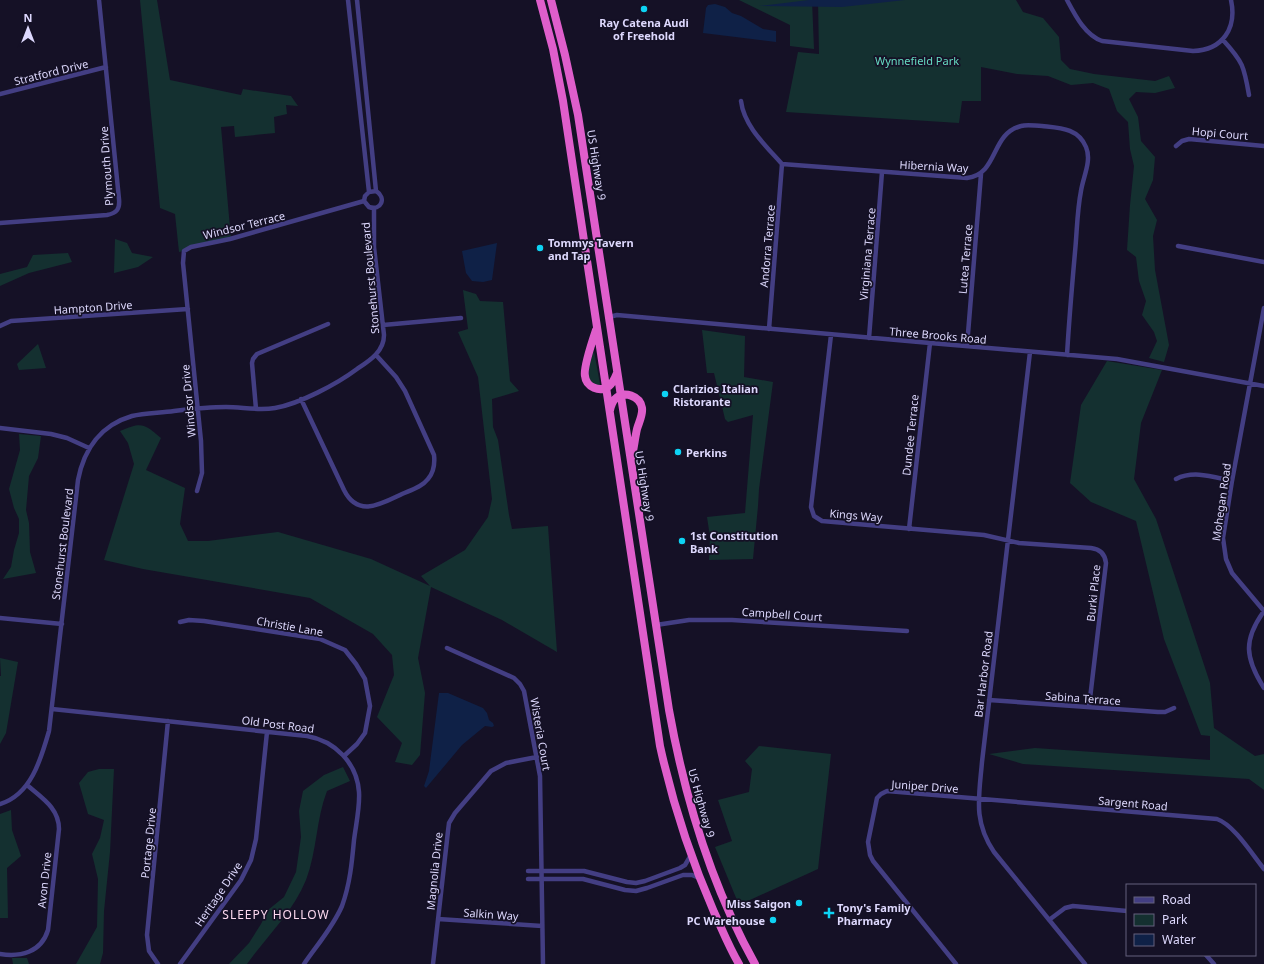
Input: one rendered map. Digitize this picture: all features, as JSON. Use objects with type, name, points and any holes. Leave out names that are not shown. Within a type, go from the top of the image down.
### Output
[{"type":"highway","points":[[540,0],[559,80],[656,723],[668,782],[690,855],[725,937],[739,964]]},
{"type":"highway","name":"US Highway 9","points":[[551,0],[578,115],[673,736],[690,808],[702,846],[729,912],[755,964]]},
{"type":"highway","points":[[597,326],[584,374],[587,382],[591,386],[598,389],[606,388],[612,383],[617,372]]},
{"type":"highway","points":[[609,410],[614,399],[620,395],[633,396],[639,402],[642,409],[631,463]]},
{"type":"street","name":"Plymouth Drive","points":[[0,223],[107,216],[116,213],[118,210],[119,199],[99,0]]},
{"type":"street","points":[[348,0],[369,192]]},
{"type":"street","name":"Stonehurst Boulevard","points":[[357,0],[376,191],[381,195],[382,201],[379,206],[374,208],[369,207],[364,201]]},
{"type":"street","points":[[1067,0],[1087,32],[1102,42],[1193,51],[1208,48],[1223,40],[1229,30],[1232,20],[1232,0]]},
{"type":"street","points":[[350,24],[359,23]]},
{"type":"street","points":[[1223,40],[1238,56],[1243,64],[1249,95]]},
{"type":"street","name":"Stratford Drive","points":[[0,94],[106,67]]},
{"type":"street","points":[[741,101],[744,113],[749,123],[762,142],[782,164]]},
{"type":"street","name":"Hibernia Way","points":[[782,164],[971,178],[981,174],[988,166],[1004,136],[1010,131],[1021,126],[1030,125],[1066,129],[1076,134],[1085,146],[1088,153],[1088,164],[1080,193],[1067,355]]},
{"type":"street","name":"Hopi Court","points":[[1176,146],[1189,138],[1264,146]]},
{"type":"street","name":"Andorra Terrace","points":[[769,329],[782,164]]},
{"type":"street","name":"Virginiana Terrace","points":[[869,338],[882,172]]},
{"type":"street","name":"Lutea Terrace","points":[[967,346],[981,174]]},
{"type":"street","points":[[364,201],[365,196],[369,192],[376,191]]},
{"type":"street","name":"Windsor Terrace","points":[[188,309],[183,257],[183,253],[186,249],[230,239],[364,201]]},
{"type":"street","name":"Stonehurst Boulevard","points":[[0,804],[16,796],[27,785],[43,752],[49,731],[78,480],[89,448],[105,430],[130,417],[227,407],[256,409],[276,408],[324,389],[344,378],[376,355],[384,340],[375,248],[374,208]]},
{"type":"street","points":[[1178,246],[1264,262]]},
{"type":"street","name":"Mohegan Road","points":[[1264,308],[1223,532],[1223,543],[1226,559],[1237,580],[1264,611]]},
{"type":"street","name":"Hampton Drive","points":[[0,326],[11,322],[188,309]]},
{"type":"street","name":"Windsor Drive","points":[[188,309],[201,441],[202,473],[197,491]]},
{"type":"street","name":"Three Brooks Road","points":[[609,317],[618,315],[930,344],[1117,358],[1264,386]]},
{"type":"street","points":[[383,326],[461,318]]},
{"type":"street","points":[[256,409],[252,363],[257,354],[328,324]]},
{"type":"street","name":"Kings Way","points":[[831,335],[811,507],[812,513],[816,518],[822,521],[984,535],[1007,540]]},
{"type":"street","name":"Dundee Terrace","points":[[909,529],[930,344]]},
{"type":"street","name":"Bar Harbor Road","points":[[1030,352],[989,700],[979,799],[980,821],[989,844],[1085,964]]},
{"type":"street","points":[[301,399],[344,490],[352,501],[362,506],[375,507],[421,485],[428,480],[432,474],[434,455],[402,387],[396,377],[376,355]]},
{"type":"street","points":[[0,428],[51,434],[67,438],[89,448]]},
{"type":"street","points":[[1176,479],[1184,475],[1194,474],[1232,481]]},
{"type":"street","name":"Burki Place","points":[[1007,540],[1095,548],[1104,556],[1106,563],[1089,707]]},
{"type":"street","points":[[1264,611],[1253,630],[1249,649],[1252,669],[1264,688]]},
{"type":"street","points":[[0,618],[62,624]]},
{"type":"street","name":"Christie Lane","points":[[180,622],[189,620],[204,621],[320,638],[345,650],[366,678],[370,706],[365,733],[357,744],[344,756]]},
{"type":"street","name":"Campbell Court","points":[[656,626],[689,620],[732,620],[907,631]]},
{"type":"street","name":"Wisteria Court","points":[[447,648],[510,676],[520,684],[525,695],[537,757],[540,782],[541,871]]},
{"type":"street","name":"Sabina Terrace","points":[[989,700],[1158,712],[1165,712],[1174,708]]},
{"type":"street","name":"Old Post Road","points":[[52,709],[307,736],[320,739],[332,746],[344,756],[354,772],[359,792],[350,877],[345,897],[337,915],[329,930],[304,964]]},
{"type":"street","name":"Portage Drive","points":[[158,964],[149,951],[147,935],[168,721]]},
{"type":"street","name":"Heritage Drive","points":[[180,964],[241,880],[252,860],[256,839],[267,732]]},
{"type":"street","name":"Magnolia Drive","points":[[434,964],[448,831],[452,816],[494,769],[506,763],[537,757]]},
{"type":"street","name":"Avon Drive","points":[[0,954],[22,955],[33,951],[45,938],[48,930],[59,829],[58,820],[52,807],[27,785]]},
{"type":"street","name":"Juniper Drive","points":[[956,964],[873,861],[870,855],[868,842],[877,798],[883,792],[887,791],[979,799]]},
{"type":"street","name":"Sargent Road","points":[[979,799],[1217,819],[1233,830],[1264,869]]},
{"type":"street","points":[[528,871],[584,871],[636,883],[680,868],[685,864],[690,855]]},
{"type":"street","points":[[541,871],[543,964]]},
{"type":"street","points":[[528,879],[583,879],[625,890],[636,891],[683,875],[700,878]]},
{"type":"street","points":[[1049,920],[1065,908],[1073,906],[1126,911]]},
{"type":"street","name":"Salkin Way","points":[[438,919],[542,926]]},
{"type":"street","points":[[1207,956],[1214,964]]},
{"type":"green space","points":[[140,0],[157,0],[170,80],[241,95],[243,89],[291,96],[298,106],[286,105],[287,114],[274,117],[275,133],[235,137],[234,126],[221,127],[231,239],[179,252],[175,214],[160,208]]},
{"type":"green space","points":[[739,0],[812,0],[814,49],[790,46],[790,25]]},
{"type":"green space","name":"Wynnefield Park","points":[[818,0],[1016,0],[1023,12],[1043,18],[1059,37],[1061,60],[1070,69],[1094,74],[1155,81],[1169,76],[1175,88],[1155,93],[1136,92],[1129,99],[1138,117],[1141,141],[1155,157],[1153,180],[1145,199],[1157,220],[1153,236],[1155,270],[1169,345],[1164,362],[1149,358],[1157,341],[1154,332],[1142,315],[1146,301],[1139,281],[1136,257],[1127,250],[1134,166],[1130,149],[1128,122],[1117,111],[1109,89],[1093,83],[1071,85],[1048,76],[1017,74],[981,67],[981,101],[962,101],[959,123],[786,112],[798,52],[819,54]]},
{"type":"green space","points":[[115,239],[127,243],[132,253],[153,257],[138,267],[114,273]]},
{"type":"green space","points":[[68,253],[72,262],[29,273],[0,286],[0,274],[27,267],[33,255]]},
{"type":"green space","points":[[463,290],[476,294],[480,301],[503,302],[510,381],[519,391],[492,399],[493,427],[498,440],[512,529],[548,526],[557,652],[502,620],[431,587],[418,658],[425,693],[420,755],[412,765],[395,762],[402,743],[377,717],[394,675],[392,655],[373,634],[310,598],[143,569],[104,560],[134,464],[128,443],[120,431],[138,425],[150,429],[161,438],[146,470],[185,488],[180,524],[188,541],[208,541],[278,532],[371,559],[430,586],[421,576],[465,550],[488,517],[492,499],[478,377],[458,332],[468,329]]},
{"type":"green space","points":[[702,330],[745,336],[744,377],[773,382],[759,489],[753,559],[709,560],[710,537],[707,517],[745,513],[753,415],[728,422],[725,419],[714,373],[707,373]]},
{"type":"green space","points":[[38,344],[46,368],[19,370],[17,364]]},
{"type":"green space","points":[[594,351],[600,384],[599,386],[591,382],[587,370]]},
{"type":"green space","points":[[1107,361],[1162,370],[1141,423],[1134,479],[1156,519],[1210,683],[1214,728],[1255,756],[1264,754],[1264,790],[1249,779],[1023,764],[989,754],[1035,748],[1210,760],[1210,736],[1201,735],[1164,639],[1136,521],[1091,502],[1070,483],[1081,405]]},
{"type":"green space","points":[[19,434],[41,436],[38,458],[29,476],[26,510],[29,523],[30,552],[36,573],[3,579],[11,567],[19,533],[19,519],[14,508],[9,489],[20,450]]},
{"type":"green space","points":[[0,658],[18,662],[6,733],[0,744],[1,676]]},
{"type":"green space","points":[[759,746],[831,754],[818,869],[739,905],[715,847],[732,841],[718,800],[749,792],[752,769],[745,761]]},
{"type":"green space","points":[[343,767],[350,781],[327,791],[323,802],[310,869],[301,892],[287,913],[247,964],[229,964],[249,943],[268,910],[284,897],[296,872],[301,837],[299,811],[303,791],[324,775]]},
{"type":"green space","points":[[99,769],[114,769],[110,852],[104,911],[103,953],[100,964],[76,964],[97,927],[98,879],[92,854],[100,838],[104,820],[88,814],[79,783],[88,772]]},
{"type":"green space","points":[[11,810],[12,830],[21,856],[7,868],[8,918],[0,918],[0,814]]},
{"type":"green space","points":[[12,958],[27,958],[29,964],[13,964]]},
{"type":"water","points":[[809,0],[905,0],[842,7],[759,6]]},
{"type":"water","points":[[715,4],[725,7],[732,13],[741,16],[763,29],[776,31],[776,42],[703,33],[706,8],[708,5]]},
{"type":"water","points":[[497,243],[492,280],[483,282],[472,281],[466,273],[462,251]]},
{"type":"water","points":[[439,693],[448,693],[483,708],[494,726],[485,726],[462,745],[426,788],[424,786],[429,771]]},
{"type":"place","name":"Ray Catena Audi of Freehold","points":[[644,9]]},
{"type":"place","name":"Tommys Tavern and Tap","points":[[540,248]]},
{"type":"place","name":"Clarizios Italian Ristorante","points":[[665,394]]},
{"type":"place","name":"Perkins","points":[[678,452]]},
{"type":"place","name":"1st Constitution Bank","points":[[682,541]]},
{"type":"place","name":"Miss Saigon","points":[[799,903]]},
{"type":"place","name":"Tony's Family Pharmacy","points":[[829,913]]},
{"type":"place","name":"PC Warehouse","points":[[773,920]]},
{"type":"district","name":"SLEEPY HOLLOW","points":[[276,914]]}]
